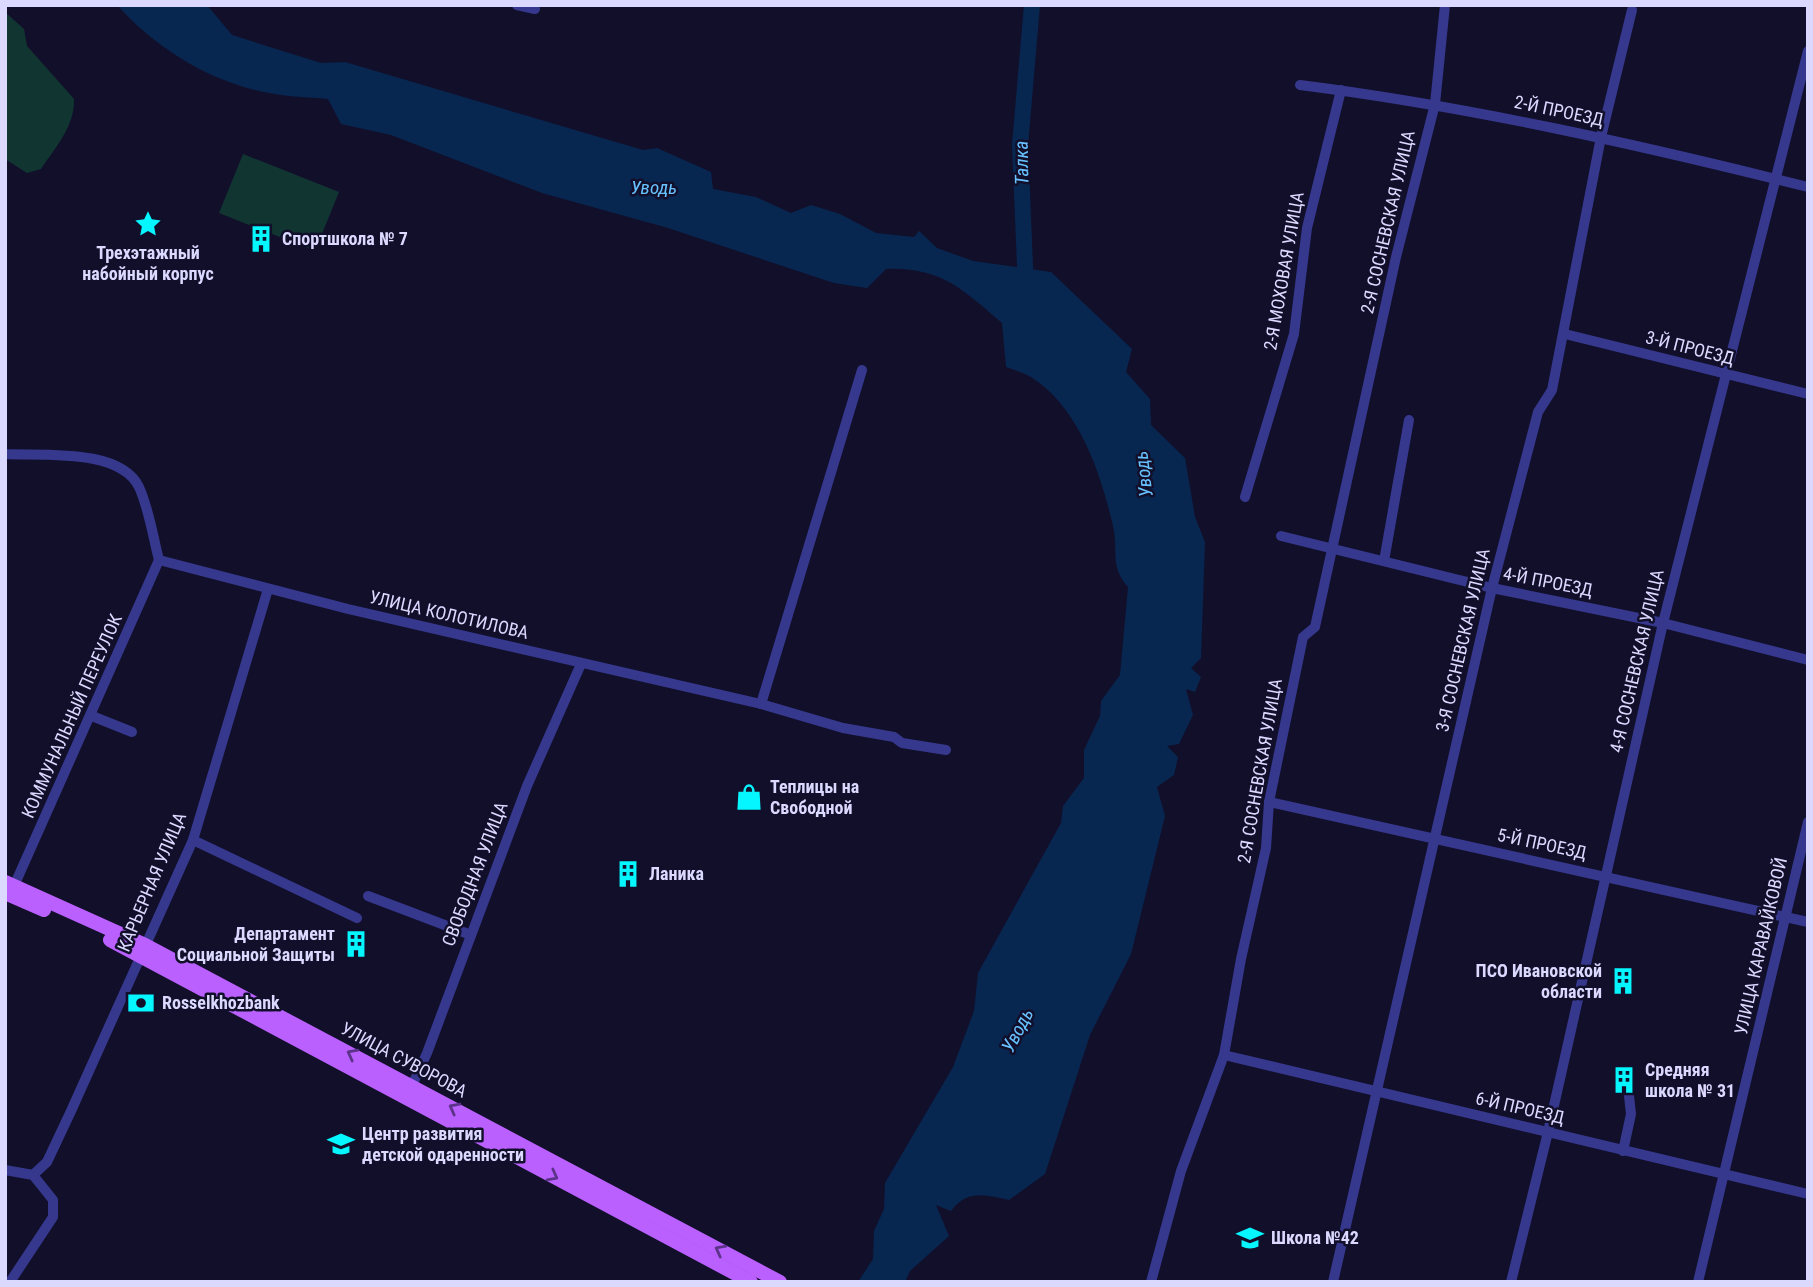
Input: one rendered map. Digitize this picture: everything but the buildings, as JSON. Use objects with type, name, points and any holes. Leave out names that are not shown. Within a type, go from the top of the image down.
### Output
[{"type":"main road","name":"УЛИЦА СУВОРОВА","points":[[8,887],[143,950],[666,1229],[780,1282]]},
{"type":"main road","name":"УЛИЦА СУВОРОВА","points":[[666,1229],[751,1282]]},
{"type":"street","name":"2-Я СОСНЕВСКАЯ УЛИЦА","points":[[1151,1282],[1181,1171],[1224,1055],[1241,959],[1266,848],[1269,802],[1303,637],[1315,627],[1396,257],[1435,104],[1445,5]]},
{"type":"street","name":"3-Я СОСНЕВСКАЯ УЛИЦА","points":[[1333,1282],[1492,589],[1538,412],[1552,390],[1565,334],[1601,137],[1632,10]]},
{"type":"street","name":"4-Я СОСНЕВСКАЯ УЛИЦА","points":[[1511,1282],[1548,1132],[1663,623],[1727,376],[1773,179],[1808,51]]},
{"type":"street","name":"2-Й ПРОЕЗД","points":[[1300,85],[1435,104],[1601,137],[1808,187]]},
{"type":"street","name":"2-Я МОХОВАЯ УЛИЦА","points":[[1245,497],[1294,334],[1307,228],[1340,90]]},
{"type":"street","name":"3-Й ПРОЕЗД","points":[[1565,334],[1808,394]]},
{"type":"street","points":[[761,704],[862,370]]},
{"type":"street","points":[[1384,561],[1409,420]]},
{"type":"street","points":[[5,454],[79,457],[109,462],[128,471],[140,488],[159,560]]},
{"type":"street","name":"4-Й ПРОЕЗД","points":[[1281,536],[1492,589],[1663,623],[1808,660]]},
{"type":"street","name":"УЛИЦА КОЛОТИЛОВА","points":[[159,560],[581,664],[761,704],[844,728],[894,737],[902,743],[946,750]]},
{"type":"street","name":"КОММУНАЛЬНЫЙ ПЕРЕУЛОК","points":[[8,887],[92,716],[159,560]]},
{"type":"street","name":"КАРЬЕРНАЯ УЛИЦА","points":[[33,1175],[47,1162],[193,840],[268,589]]},
{"type":"street","name":"СВОБОДНАЯ УЛИЦА","points":[[409,1092],[527,786],[581,664]]},
{"type":"street","points":[[92,716],[132,732]]},
{"type":"street","name":"5-Й ПРОЕЗД","points":[[1269,802],[1808,922]]},
{"type":"street","name":"УЛИЦА КАРАВАЙКОВОЙ","points":[[1698,1282],[1726,1175],[1808,822]]},
{"type":"street","points":[[193,840],[357,918]]},
{"type":"street","points":[[368,896],[471,935]]},
{"type":"street","name":"6-Й ПРОЕЗД","points":[[1224,1055],[1808,1194]]},
{"type":"street","points":[[1623,1151],[1631,1114],[1629,1096]]},
{"type":"street","points":[[5,1170],[33,1175],[53,1200],[53,1217],[10,1282]]},
{"type":"green space","points":[[5,12],[24,29],[27,46],[74,99],[68,127],[58,145],[41,169],[27,173],[5,159]]},
{"type":"green space","points":[[243,154],[339,192],[315,251],[219,213]]},
{"type":"water","name":"Уводь","points":[[117,5],[207,5],[232,35],[321,63],[345,62],[643,150],[657,148],[711,172],[713,189],[756,197],[791,213],[811,205],[840,214],[876,233],[914,237],[919,231],[937,248],[973,261],[1051,272],[1132,349],[1126,372],[1150,399],[1151,425],[1185,458],[1195,517],[1205,542],[1201,658],[1191,668],[1201,677],[1195,692],[1186,689],[1193,715],[1179,744],[1167,746],[1178,757],[1174,775],[1157,787],[1165,816],[1131,954],[1090,1035],[1045,1174],[1009,1200],[977,1195],[964,1199],[951,1211],[936,1205],[949,1236],[910,1271],[905,1282],[858,1282],[873,1259],[874,1231],[884,1209],[885,1183],[953,1067],[974,1011],[978,973],[1061,823],[1063,806],[1084,778],[1084,750],[1100,716],[1101,701],[1120,675],[1128,587],[1116,565],[1115,535],[1102,485],[1086,443],[1075,424],[1048,390],[1031,377],[1006,367],[1002,323],[950,282],[922,272],[886,269],[867,288],[834,283],[668,228],[542,193],[391,135],[341,124],[328,99],[269,93],[206,72],[167,49],[132,21]]},
{"type":"waterway","name":"Талка","points":[[1026,289],[1020,145],[1032,5]]},
{"type":"place","name":"Трехэтажный набойный корпус","points":[[148,224]]},
{"type":"place","name":"Спортшкола № 7","points":[[261,239]]},
{"type":"place","name":"Теплицы на Свободной","points":[[749,797]]},
{"type":"place","name":"Ланика","points":[[628,874]]},
{"type":"place","name":"Департамент Социальной Защиты","points":[[356,944]]},
{"type":"place","name":"ПСО Ивановской области","points":[[1623,981]]},
{"type":"place","name":"Rosselkhozbank","points":[[141,1003]]},
{"type":"place","name":"Средняя школа № 31","points":[[1624,1080]]},
{"type":"place","name":"Центр развития детской одаренности","points":[[341,1144]]},
{"type":"place","name":"Школа №42","points":[[1250,1238]]}]
